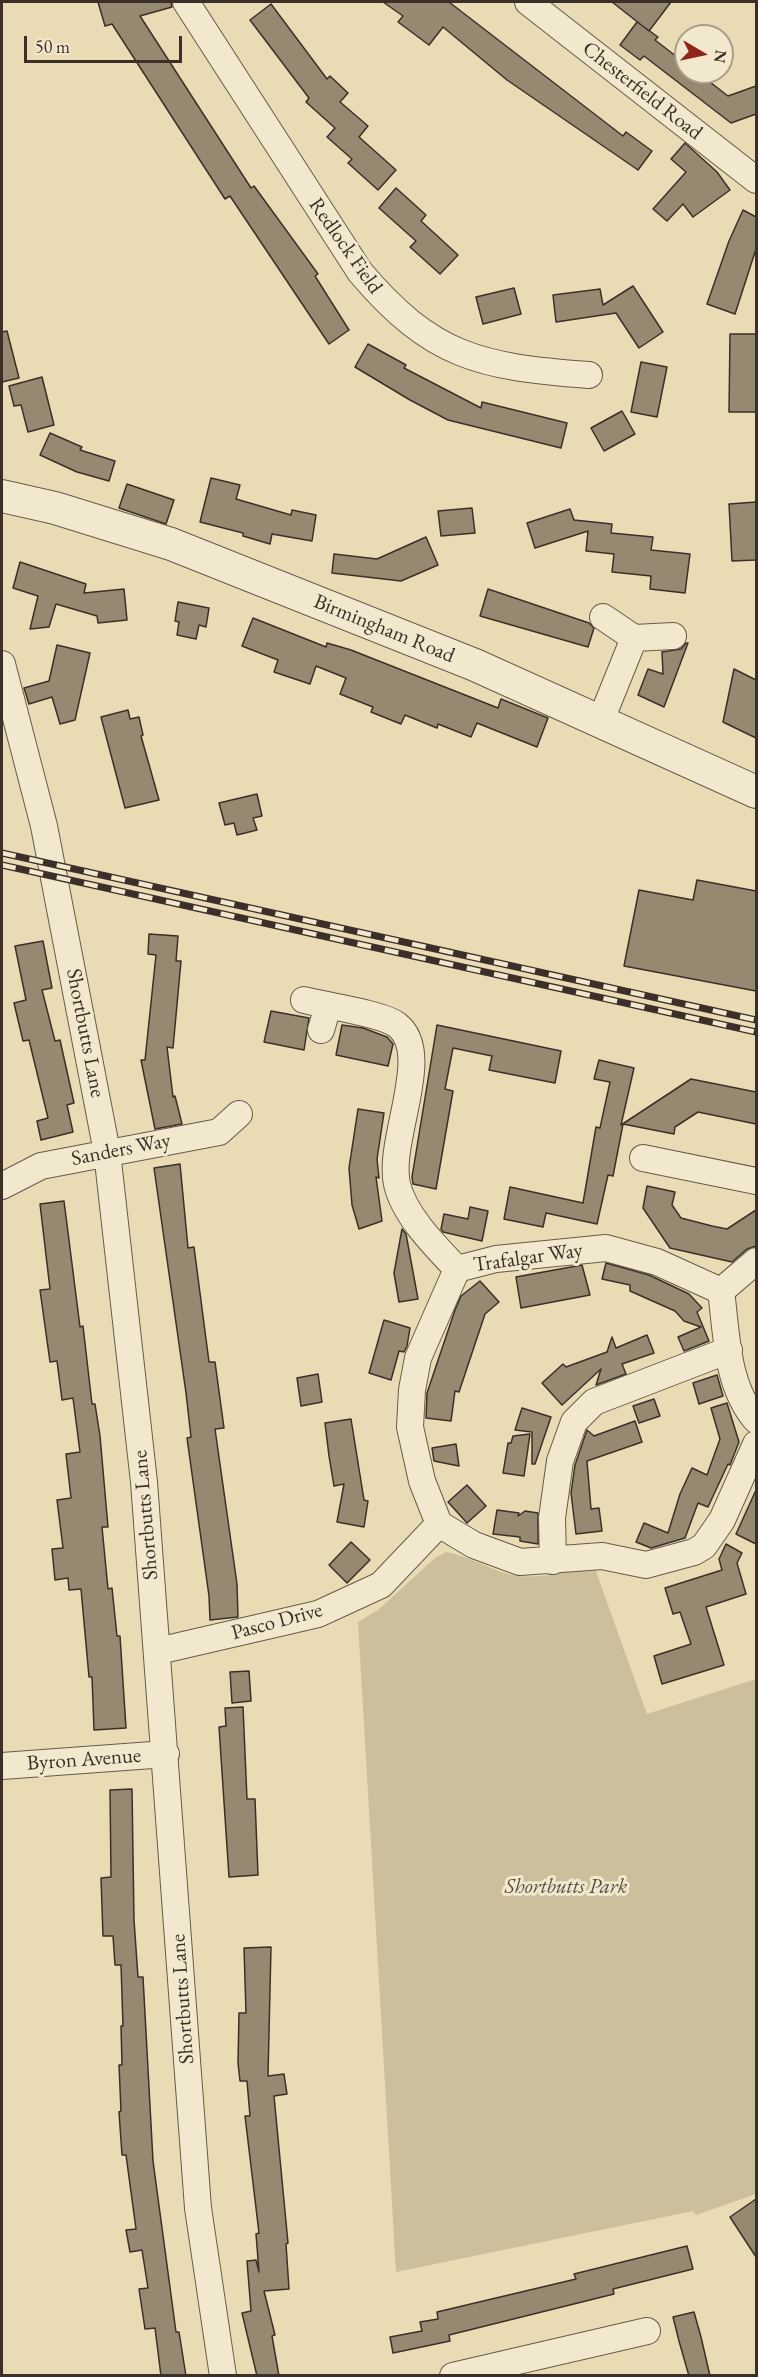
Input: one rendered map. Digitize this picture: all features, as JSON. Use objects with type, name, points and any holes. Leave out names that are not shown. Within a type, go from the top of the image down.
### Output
[{"type":"street","name":"Redlock Field","points":[[186,2],[360,272],[383,300],[428,336],[482,362],[537,371],[589,374]]},
{"type":"street","name":"Chesterfield Road","points":[[528,2],[756,180]]},
{"type":"street","name":"Birmingham Road","points":[[2,496],[55,508],[171,544],[475,665],[756,792]]},
{"type":"street","points":[[603,617],[634,638],[673,636]]},
{"type":"street","points":[[601,720],[634,638]]},
{"type":"street","name":"Shortbutts Lane","points":[[2,664],[44,826],[107,1152],[144,1482],[198,2208],[223,2376]]},
{"type":"street","points":[[321,1030],[316,1003],[393,1021],[409,1038],[413,1053],[412,1067],[399,1128],[396,1181],[407,1209],[457,1269]]},
{"type":"street","name":"Sanders Way","points":[[2,1186],[41,1166],[219,1132],[238,1114]]},
{"type":"street","points":[[643,1158],[756,1181]]},
{"type":"street","name":"Trafalgar Way","points":[[439,1524],[422,1481],[415,1454],[410,1427],[412,1390],[418,1358],[457,1269],[496,1259],[606,1248],[657,1262],[721,1291]]},
{"type":"street","points":[[756,1261],[721,1291],[735,1386],[756,1420]]},
{"type":"street","points":[[553,1562],[552,1518],[560,1461],[574,1422],[594,1402],[729,1350]]},
{"type":"street","points":[[439,1524],[474,1545],[520,1562],[553,1562],[602,1556],[646,1565],[704,1546],[722,1520],[756,1444]]},
{"type":"street","name":"Pasco Drive","points":[[158,1651],[318,1614],[381,1585],[439,1524]]},
{"type":"street","name":"Byron Avenue","points":[[2,1766],[165,1754]]},
{"type":"street","points":[[453,2376],[636,2339]]},
{"type":"green space","name":"Shortbutts Park","points":[[446,1552],[515,1576],[549,1575],[594,1566],[647,1714],[756,1679],[756,2194],[696,2215],[693,2211],[396,2272],[358,1622],[378,1610],[435,1558]]},
{"type":"building","points":[[98,2],[171,2],[172,7],[140,16],[251,188],[254,186],[318,274],[315,276],[349,330],[329,344],[230,196],[225,199],[112,24],[105,26]]},
{"type":"building","points":[[383,2],[449,2],[623,136],[626,132],[652,151],[638,170],[507,80],[443,27],[429,45],[398,22],[403,16]]},
{"type":"building","points":[[612,2],[671,2],[649,31]]},
{"type":"building","points":[[271,4],[327,79],[330,76],[348,93],[340,102],[368,126],[359,137],[396,170],[378,190],[348,163],[352,159],[327,137],[335,128],[306,102],[309,98],[250,20]]},
{"type":"building","points":[[637,22],[658,37],[655,40],[674,55],[674,79],[644,56],[640,60],[620,45]]},
{"type":"building","points":[[680,84],[712,84],[728,96],[756,86],[756,114],[731,123]]},
{"type":"building","points":[[685,143],[717,172],[730,190],[693,217],[683,204],[667,221],[653,209],[686,172],[671,159]]},
{"type":"building","points":[[396,188],[426,215],[421,221],[458,255],[440,274],[410,247],[416,241],[379,208]]},
{"type":"building","points":[[743,210],[756,217],[756,249],[735,314],[707,304],[729,241]]},
{"type":"building","points":[[633,286],[663,332],[639,348],[616,313],[556,322],[553,295],[600,289],[603,305]]},
{"type":"building","points":[[514,288],[521,314],[483,324],[476,297]]},
{"type":"building","points":[[7,331],[19,378],[2,382],[2,332]]},
{"type":"building","points":[[730,334],[756,334],[756,412],[729,412]]},
{"type":"building","points":[[368,344],[406,365],[404,368],[481,408],[482,402],[567,423],[561,448],[448,420],[410,400],[355,367]]},
{"type":"building","points":[[641,362],[667,367],[657,417],[631,412]]},
{"type":"building","points":[[42,377],[54,425],[28,432],[21,405],[14,406],[9,386]]},
{"type":"building","points":[[622,411],[635,434],[604,451],[591,428]]},
{"type":"building","points":[[50,433],[82,447],[80,450],[115,461],[109,481],[77,472],[40,455]]},
{"type":"building","points":[[211,478],[240,485],[236,499],[291,515],[292,510],[316,515],[312,541],[272,534],[270,544],[243,536],[243,533],[200,522]]},
{"type":"building","points":[[127,484],[174,500],[166,524],[119,508]]},
{"type":"building","points":[[756,502],[756,560],[732,561],[729,504]]},
{"type":"building","points":[[472,508],[475,533],[441,536],[438,511]]},
{"type":"building","points":[[570,509],[574,520],[612,524],[611,533],[653,537],[651,550],[690,554],[685,593],[650,589],[651,576],[612,572],[614,554],[586,551],[588,531],[535,548],[527,523]]},
{"type":"building","points":[[426,537],[438,565],[401,581],[332,573],[334,554],[377,559]]},
{"type":"building","points":[[20,562],[86,584],[84,593],[124,589],[127,620],[98,623],[97,616],[56,604],[49,627],[30,629],[38,596],[13,588]]},
{"type":"building","points":[[488,589],[589,623],[594,628],[588,647],[480,616]]},
{"type":"building","points":[[178,602],[209,608],[206,627],[199,625],[196,639],[177,635],[179,622],[175,621]]},
{"type":"building","points":[[253,618],[326,647],[327,643],[351,650],[498,708],[501,699],[548,718],[537,747],[477,723],[471,737],[438,724],[437,728],[405,715],[401,724],[371,712],[373,707],[340,694],[346,678],[316,666],[310,684],[274,672],[278,660],[242,646]]},
{"type":"building","points":[[688,643],[664,707],[638,695],[648,669],[663,674],[662,652],[681,649]]},
{"type":"building","points":[[57,645],[90,653],[75,720],[60,724],[52,697],[29,704],[24,688],[49,681]]},
{"type":"building","points":[[734,669],[756,680],[756,738],[723,722]]},
{"type":"building","points":[[128,710],[130,719],[139,717],[143,735],[141,736],[159,800],[125,808],[101,717]]},
{"type":"building","points":[[257,794],[262,816],[253,818],[257,830],[237,835],[234,823],[225,825],[219,803]]},
{"type":"building","points":[[697,880],[756,891],[756,991],[624,966],[639,890],[693,900]]},
{"type":"building","points":[[149,934],[178,936],[176,961],[181,961],[173,1048],[167,1047],[173,1097],[175,1096],[182,1124],[155,1129],[141,1060],[145,1060],[156,955],[148,954]]},
{"type":"building","points":[[43,941],[52,988],[42,990],[55,1041],[60,1040],[74,1103],[67,1105],[73,1132],[41,1140],[37,1121],[48,1118],[29,1040],[23,1041],[14,1003],[26,1000],[15,946]]},
{"type":"building","points":[[271,1011],[309,1018],[304,1050],[264,1042]]},
{"type":"building","points":[[342,1025],[363,1028],[387,1037],[393,1044],[388,1066],[336,1055]]},
{"type":"building","points":[[437,1025],[561,1051],[555,1083],[489,1070],[492,1056],[453,1048],[445,1089],[453,1091],[436,1189],[413,1184],[412,1177]]},
{"type":"building","points":[[599,1060],[634,1068],[621,1125],[691,1079],[756,1092],[756,1124],[698,1112],[675,1127],[674,1134],[623,1124],[613,1176],[608,1175],[597,1224],[546,1213],[543,1227],[504,1219],[510,1187],[583,1203],[596,1127],[600,1128],[610,1082],[594,1079]]},
{"type":"building","points":[[358,1109],[384,1113],[377,1159],[379,1178],[376,1177],[382,1221],[359,1229],[352,1205],[349,1168]]},
{"type":"building","points":[[180,1164],[188,1248],[194,1247],[209,1362],[215,1362],[224,1428],[215,1429],[237,1584],[238,1617],[210,1620],[209,1596],[187,1438],[191,1437],[186,1393],[154,1168]]},
{"type":"building","points":[[647,1186],[675,1192],[672,1205],[681,1218],[712,1226],[727,1229],[756,1210],[756,1246],[747,1249],[732,1262],[670,1248],[643,1208]]},
{"type":"building","points":[[64,1201],[80,1327],[83,1326],[92,1404],[95,1404],[100,1436],[108,1527],[102,1527],[108,1589],[112,1588],[117,1636],[120,1636],[126,1728],[94,1730],[92,1677],[89,1677],[81,1589],[69,1590],[68,1578],[55,1580],[52,1549],[63,1548],[57,1500],[71,1498],[66,1454],[80,1452],[73,1398],[62,1400],[57,1361],[50,1362],[40,1290],[50,1289],[40,1204]]},
{"type":"building","points":[[470,1207],[488,1211],[482,1241],[443,1232],[441,1229],[444,1214],[468,1219]]},
{"type":"building","points":[[402,1229],[406,1234],[418,1299],[399,1302],[394,1273]]},
{"type":"building","points":[[606,1263],[649,1275],[689,1294],[702,1308],[697,1312],[709,1341],[684,1351],[678,1337],[701,1327],[684,1321],[675,1311],[630,1291],[630,1285],[602,1279]]},
{"type":"building","points":[[582,1265],[590,1295],[521,1308],[516,1277]]},
{"type":"building","points":[[480,1281],[499,1302],[485,1314],[459,1392],[455,1391],[451,1421],[426,1418],[427,1393],[455,1310],[461,1296]]},
{"type":"building","points":[[384,1320],[410,1328],[407,1346],[404,1352],[399,1351],[391,1380],[369,1373]]},
{"type":"building","points":[[647,1335],[654,1353],[622,1364],[626,1374],[596,1385],[601,1369],[562,1405],[542,1383],[563,1364],[566,1367],[607,1352],[612,1337],[616,1348]]},
{"type":"building","points":[[318,1374],[322,1402],[301,1406],[297,1378]]},
{"type":"building","points":[[717,1375],[723,1396],[699,1404],[693,1383]]},
{"type":"building","points":[[654,1399],[660,1416],[639,1423],[633,1406]]},
{"type":"building","points":[[727,1403],[739,1442],[708,1507],[698,1503],[685,1538],[651,1548],[636,1542],[644,1523],[668,1533],[680,1494],[692,1468],[707,1475],[720,1439],[711,1408]]},
{"type":"building","points":[[522,1408],[551,1417],[535,1464],[532,1464],[532,1432],[515,1430]]},
{"type":"building","points":[[351,1419],[364,1500],[368,1501],[364,1527],[337,1522],[344,1484],[334,1486],[325,1423]]},
{"type":"building","points":[[635,1421],[642,1442],[587,1461],[591,1509],[599,1508],[602,1531],[576,1534],[571,1493],[575,1465],[587,1430],[594,1436]]},
{"type":"building","points":[[530,1434],[524,1476],[503,1473],[508,1443],[511,1443],[513,1436]]},
{"type":"building","points":[[456,1444],[459,1466],[434,1461],[432,1448]]},
{"type":"building","points":[[467,1485],[486,1506],[467,1523],[448,1502]]},
{"type":"building","points":[[756,1490],[756,1544],[736,1534]]},
{"type":"building","points":[[497,1510],[519,1513],[518,1516],[525,1511],[538,1513],[538,1544],[520,1541],[520,1537],[493,1534]]},
{"type":"building","points":[[351,1542],[370,1560],[347,1583],[329,1565]]},
{"type":"building","points":[[726,1544],[742,1553],[737,1563],[746,1594],[706,1607],[724,1665],[662,1684],[654,1656],[691,1644],[680,1612],[673,1614],[665,1588],[722,1570],[719,1559]]},
{"type":"building","points":[[249,1671],[251,1701],[232,1703],[230,1672]]},
{"type":"building","points":[[243,1707],[247,1799],[255,1799],[258,1875],[229,1877],[219,1727],[226,1726],[225,1708]]},
{"type":"building","points":[[132,1789],[134,1920],[138,1977],[143,1977],[153,2161],[176,2332],[179,2332],[186,2376],[161,2376],[155,2328],[145,2329],[139,2289],[148,2288],[142,2250],[130,2252],[126,2230],[136,2229],[126,2155],[122,2155],[119,2112],[121,2111],[119,2065],[122,2065],[121,2026],[123,2026],[121,1965],[115,1965],[113,1936],[103,1936],[101,1878],[111,1877],[110,1790]]},
{"type":"building","points":[[271,1947],[268,2076],[284,2074],[287,2094],[274,2096],[288,2243],[286,2244],[289,2289],[264,2291],[275,2335],[272,2336],[279,2376],[257,2376],[242,2313],[251,2311],[247,2261],[256,2260],[259,2272],[256,2234],[259,2233],[245,2116],[250,2116],[247,2081],[240,2081],[238,2063],[239,2013],[246,2013],[244,1948]]},
{"type":"building","points":[[756,2199],[756,2257],[730,2217]]},
{"type":"building","points":[[687,2246],[693,2269],[613,2289],[614,2294],[449,2335],[450,2341],[393,2353],[390,2337],[422,2331],[420,2322],[438,2319],[437,2312],[576,2279],[574,2274]]},
{"type":"building","points":[[694,2312],[710,2376],[689,2376],[673,2317]]},
{"type":"railway","points":[[2,853],[756,1020]]},
{"type":"railway","points":[[2,865],[756,1032]]}]
